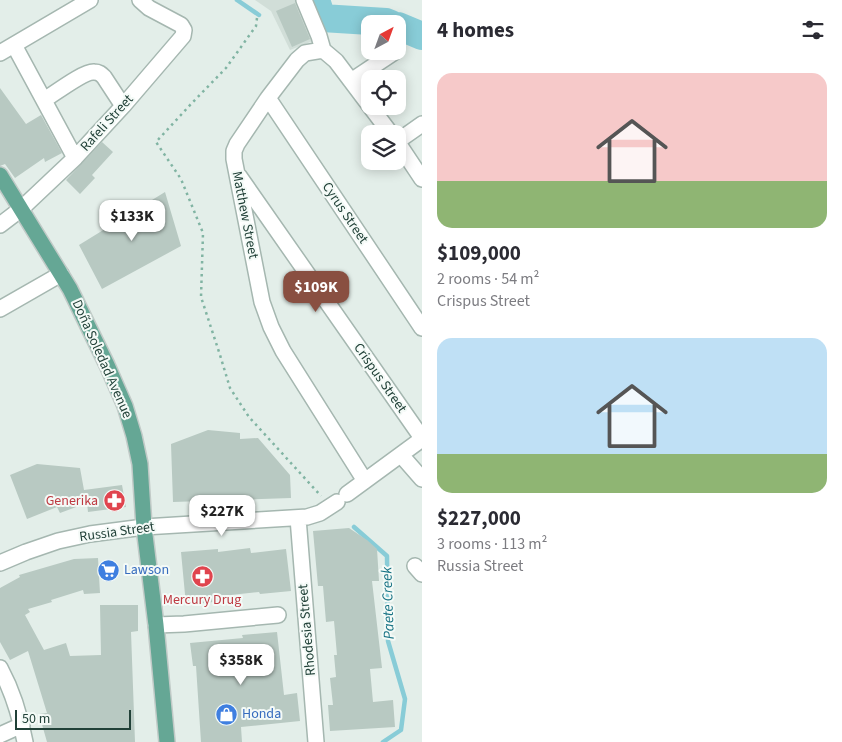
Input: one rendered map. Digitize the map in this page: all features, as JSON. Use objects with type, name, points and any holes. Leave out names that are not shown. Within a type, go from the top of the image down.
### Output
[{"type":"main road","name":"Doña Soledad Avenue","points":[[0,175],[70,289],[125,406],[140,464],[144,527],[156,625],[167,742]]},
{"type":"street","points":[[0,54],[75,4],[90,0]]},
{"type":"street","name":"Rafeli Street","points":[[0,225],[21,209],[75,158],[180,41],[184,30],[181,25],[149,8],[140,0]]},
{"type":"street","points":[[304,0],[323,50],[336,61],[383,125]]},
{"type":"street","points":[[14,45],[75,158]]},
{"type":"street","name":"Matthew Street","points":[[323,50],[305,52],[297,60],[268,98],[237,144],[234,151],[234,159],[262,302],[271,327],[283,352],[365,481]]},
{"type":"street","points":[[351,81],[383,60]]},
{"type":"street","points":[[44,100],[85,74],[96,71],[104,77],[123,106]]},
{"type":"street","name":"Cyrus Street","points":[[268,98],[422,328]]},
{"type":"street","points":[[406,136],[422,124]]},
{"type":"street","points":[[406,154],[422,179]]},
{"type":"street","name":"Crispus Street","points":[[236,170],[422,438]]},
{"type":"street","points":[[0,308],[61,274]]},
{"type":"street","name":"Russia Street","points":[[0,563],[58,541],[90,534],[144,527],[307,517],[320,513],[339,501],[422,438]]},
{"type":"street","points":[[401,455],[422,479]]},
{"type":"street","name":"Rhodesia Street","points":[[298,518],[316,742]]},
{"type":"street","points":[[156,625],[278,615]]},
{"type":"street","points":[[0,668],[14,697],[25,742]]},
{"type":"street","points":[[0,735],[22,725]]},
{"type":"path","points":[[257,18],[256,26],[226,68],[156,142],[180,178],[204,233],[201,297],[230,388],[250,417],[321,497],[339,501]]},
{"type":"shaded area","points":[[255,0],[308,0],[323,37],[290,50],[271,11]]},
{"type":"building","points":[[295,3],[310,39],[292,47],[276,11]]},
{"type":"building","points":[[0,88],[26,124],[41,115],[62,153],[45,162],[44,158],[15,178],[5,164],[0,166]]},
{"type":"building","points":[[102,142],[113,152],[92,175],[95,178],[80,194],[66,180]]},
{"type":"building","points":[[165,192],[181,246],[102,289],[79,245]]},
{"type":"building","points":[[208,430],[240,433],[240,439],[258,438],[290,475],[291,498],[173,502],[171,444]]},
{"type":"building","points":[[37,464],[80,468],[84,490],[122,485],[126,507],[88,512],[87,503],[60,513],[57,507],[27,519],[10,475]]},
{"type":"building","points":[[349,528],[377,549],[379,581],[372,581],[382,668],[370,669],[373,702],[393,700],[395,727],[330,731],[328,705],[333,705],[330,678],[336,677],[334,655],[337,655],[334,621],[326,622],[323,586],[318,586],[313,531]]},
{"type":"building","points":[[250,548],[251,553],[286,549],[291,591],[222,596],[223,601],[186,605],[181,552],[218,549],[218,552]]},
{"type":"building","points":[[98,558],[100,593],[84,594],[83,590],[28,609],[30,612],[25,615],[44,650],[66,643],[70,656],[101,655],[100,605],[138,605],[138,631],[131,632],[135,742],[47,742],[39,714],[47,713],[28,651],[10,660],[0,642],[0,588],[20,577],[19,575],[74,559]]},
{"type":"building","points":[[277,632],[284,695],[297,693],[300,721],[241,727],[242,742],[201,742],[196,666],[193,666],[190,643],[243,638],[242,635]]},
{"type":"waterway","name":"Paete Creek","points":[[237,0],[259,15]]},
{"type":"waterway","name":"Paete Creek","points":[[316,0],[322,18],[361,20]]},
{"type":"waterway","name":"Paete Creek","points":[[406,29],[422,36]]},
{"type":"waterway","name":"Paete Creek","points":[[354,527],[387,556],[388,641],[405,699],[401,730],[383,742]]},
{"type":"place","name":"Generika","points":[[114,501]]},
{"type":"place","name":"Lawson","points":[[108,570]]},
{"type":"place","name":"Mercury Drug","points":[[202,577]]},
{"type":"place","name":"Honda","points":[[226,714]]}]
